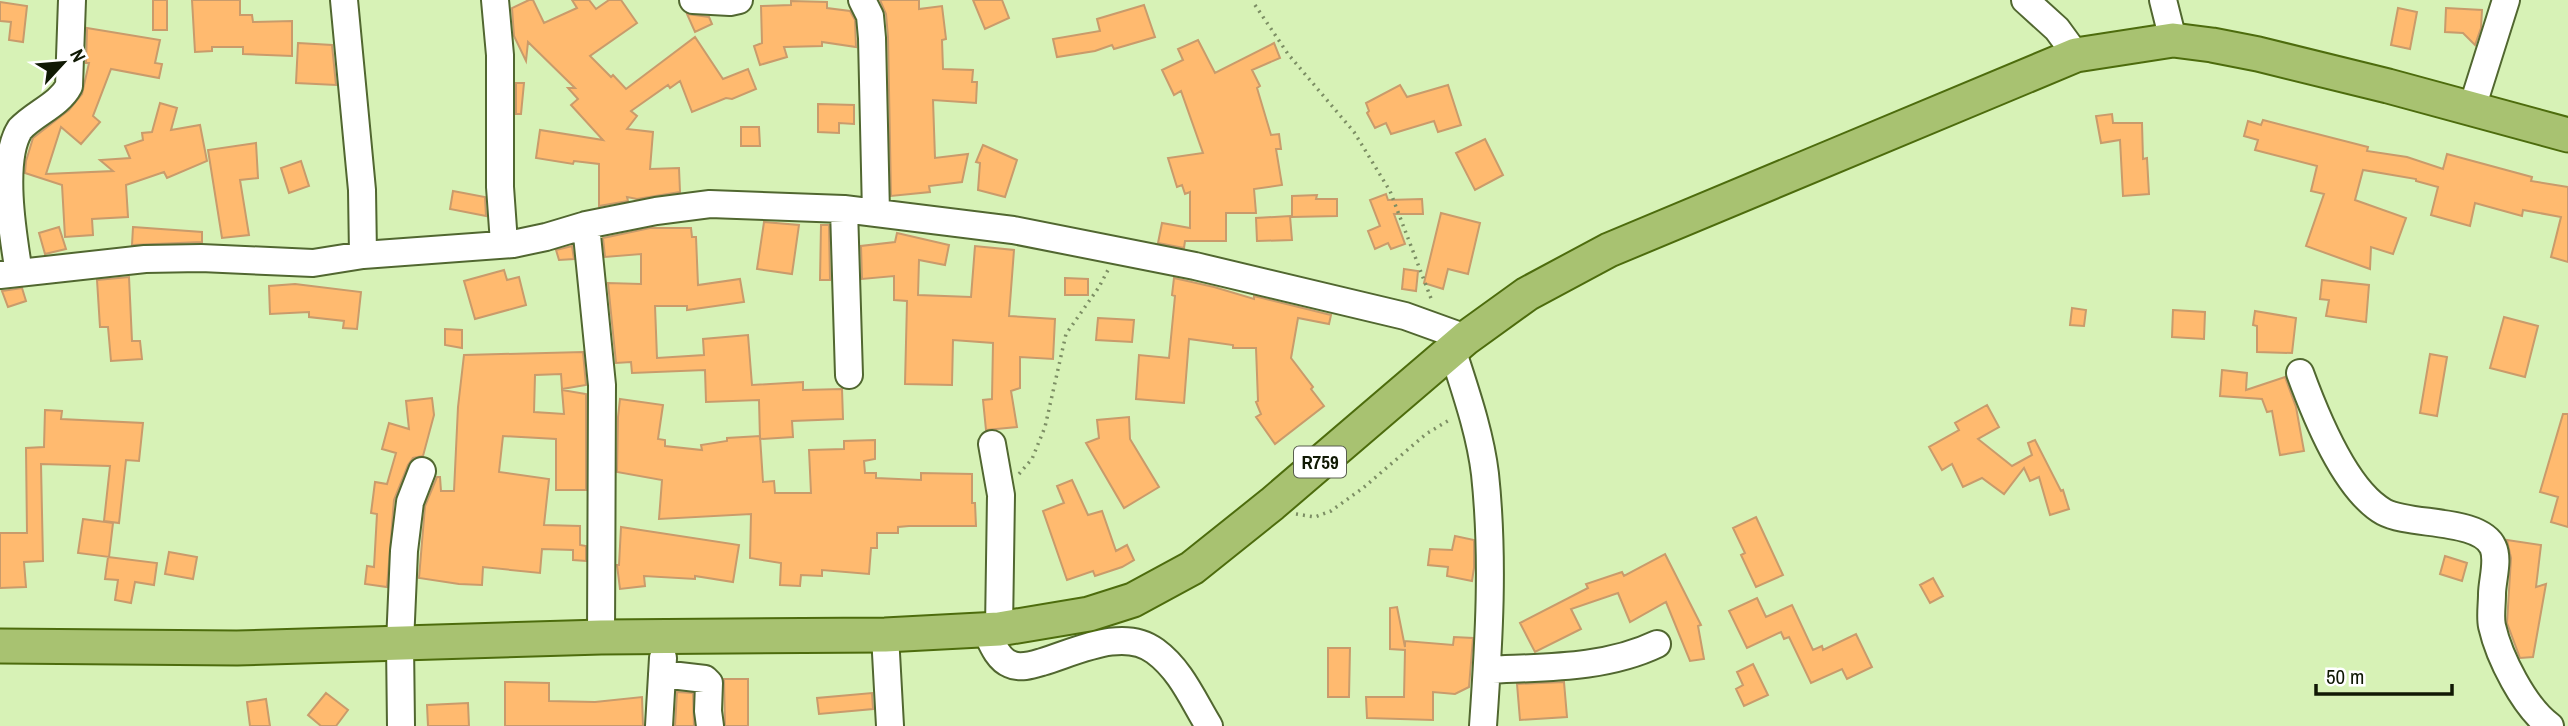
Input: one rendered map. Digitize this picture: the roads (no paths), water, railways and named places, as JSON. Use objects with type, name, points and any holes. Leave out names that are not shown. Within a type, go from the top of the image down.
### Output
[{"type":"main road","name":"R759","points":[[0,646],[237,648],[601,637],[885,635],[992,629],[1089,614],[1133,600],[1192,568],[1272,504],[1454,339],[1527,294],[1609,250],[2076,55],[2173,40],[2258,54],[2568,135]]},
{"type":"street","points":[[72,0],[69,86],[62,97],[7,138],[10,274],[145,259],[201,258],[313,263],[363,255],[528,242],[586,225],[666,209],[710,204],[844,209],[1013,230],[1195,266],[1405,316],[1454,339],[1485,471],[1492,576],[1483,726]]},
{"type":"street","points":[[344,0],[362,190],[363,255]]},
{"type":"street","points":[[495,0],[500,55],[500,187],[504,243]]},
{"type":"street","points":[[693,0],[739,0]]},
{"type":"street","points":[[862,0],[870,16],[872,38],[876,213]]},
{"type":"street","points":[[2025,0],[2057,29],[2076,55]]},
{"type":"street","points":[[2163,0],[2173,40]]},
{"type":"street","points":[[2472,108],[2506,0]]},
{"type":"street","points":[[844,209],[849,375]]},
{"type":"street","points":[[586,225],[602,385],[601,637]]},
{"type":"street","points":[[2300,373],[2311,404],[2334,450],[2368,500],[2386,513],[2480,533],[2493,546],[2495,557],[2491,624],[2505,663],[2520,690],[2550,726]]},
{"type":"street","points":[[992,444],[1001,495],[992,629],[998,654],[1009,664],[1026,666],[1110,642],[1133,640],[1155,651],[1185,683],[1209,726]]},
{"type":"street","points":[[401,726],[400,643],[410,502],[422,471]]},
{"type":"street","points":[[885,635],[890,726]]},
{"type":"street","points":[[659,726],[665,636]]},
{"type":"street","points":[[1487,670],[1598,662],[1642,652],[1657,644]]},
{"type":"street","points":[[662,674],[705,679],[709,683],[710,726]]}]
